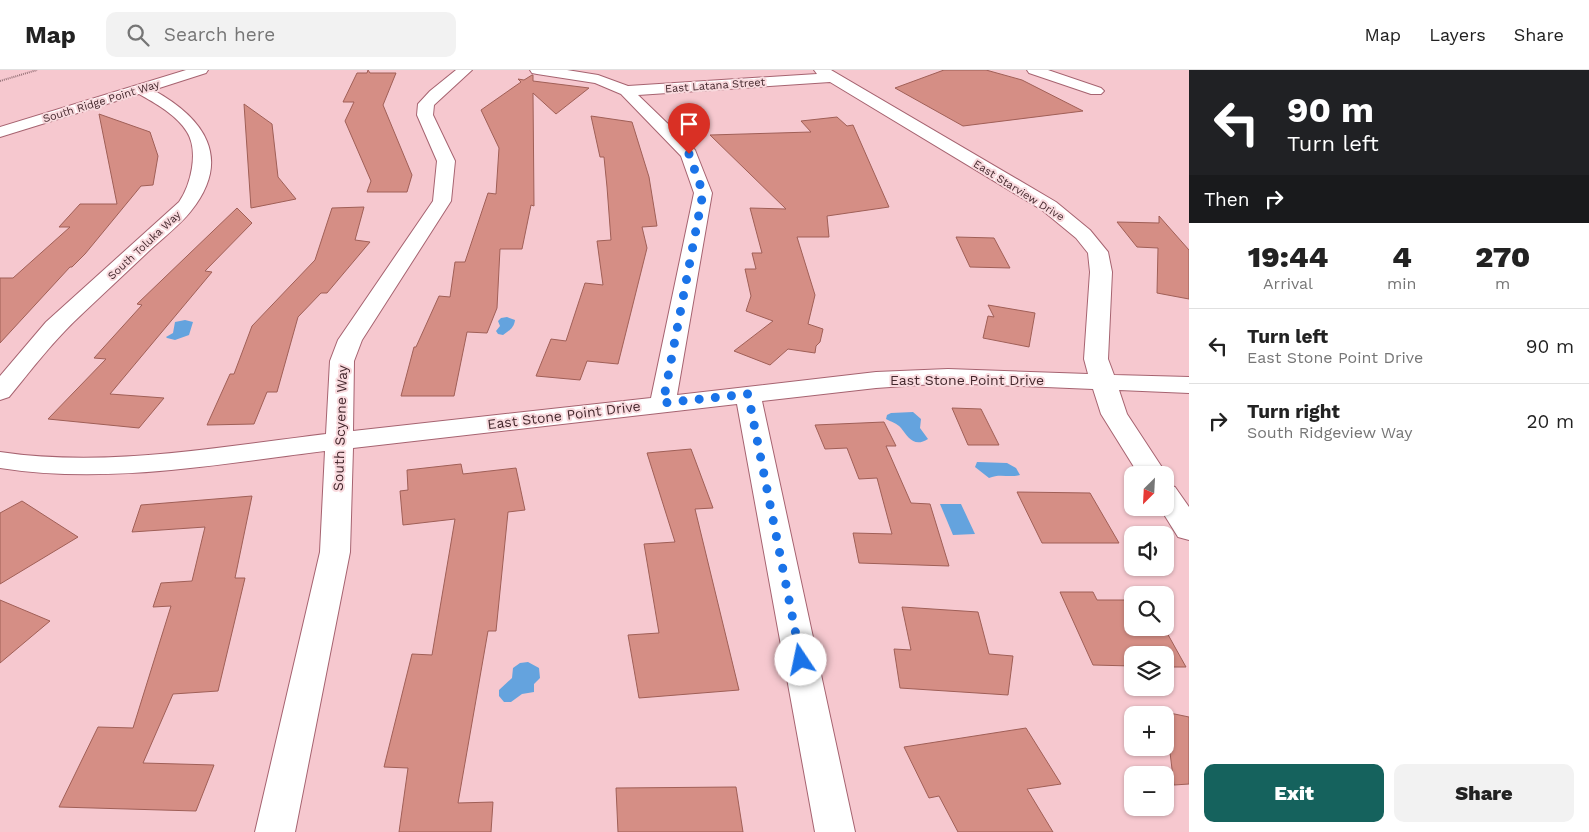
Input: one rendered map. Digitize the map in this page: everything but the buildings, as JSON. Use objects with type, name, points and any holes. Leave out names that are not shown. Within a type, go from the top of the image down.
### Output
[{"type":"street","name":"South Ridge Point Way","points":[[0,132],[202,70]]},
{"type":"street","name":"South Scyene Way","points":[[275,832],[335,552],[342,361],[350,340],[442,201],[446,161],[425,115],[426,104],[435,94],[465,70]]},
{"type":"street","points":[[537,70],[598,79],[626,91],[689,154],[703,193],[663,403]]},
{"type":"street","points":[[1034,70],[1096,91]]},
{"type":"street","name":"East Latana Street","points":[[626,91],[828,74]]},
{"type":"street","name":"East Starview Drive","points":[[828,74],[1049,206],[1082,234],[1098,252],[1101,272],[1096,360],[1114,414],[1147,466]]},
{"type":"street","name":"South Toluka Way","points":[[0,392],[54,327],[179,213],[189,202],[200,180],[203,166],[197,134],[176,112],[151,94],[140,89]]},
{"type":"street","name":"East Stone Point Drive","points":[[0,460],[39,466],[113,467],[876,380],[948,376],[1189,385]]},
{"type":"street","points":[[748,394],[835,832]]},
{"type":"street","points":[[1174,507],[1189,530]]},
{"type":"path","points":[[0,80],[37,70]]},
{"type":"water","points":[[507,317],[515,320],[514,325],[503,335],[498,334],[496,331],[500,326],[498,321],[501,318]]},
{"type":"water","points":[[185,320],[193,322],[189,335],[175,340],[166,337],[173,333],[175,322]]},
{"type":"water","points":[[913,412],[921,419],[920,428],[928,439],[915,442],[899,426],[886,419],[887,415],[891,413]]},
{"type":"water","points":[[977,462],[1007,463],[1016,468],[1020,475],[989,478],[975,467]]},
{"type":"water","points":[[940,504],[961,504],[975,534],[953,535]]},
{"type":"water","points":[[528,662],[539,668],[540,678],[534,684],[534,692],[522,694],[511,702],[504,702],[499,696],[499,690],[512,678],[513,668],[520,663]]},
{"type":"route","points":[[689,154],[703,193],[663,403],[748,394],[801,660]]}]
